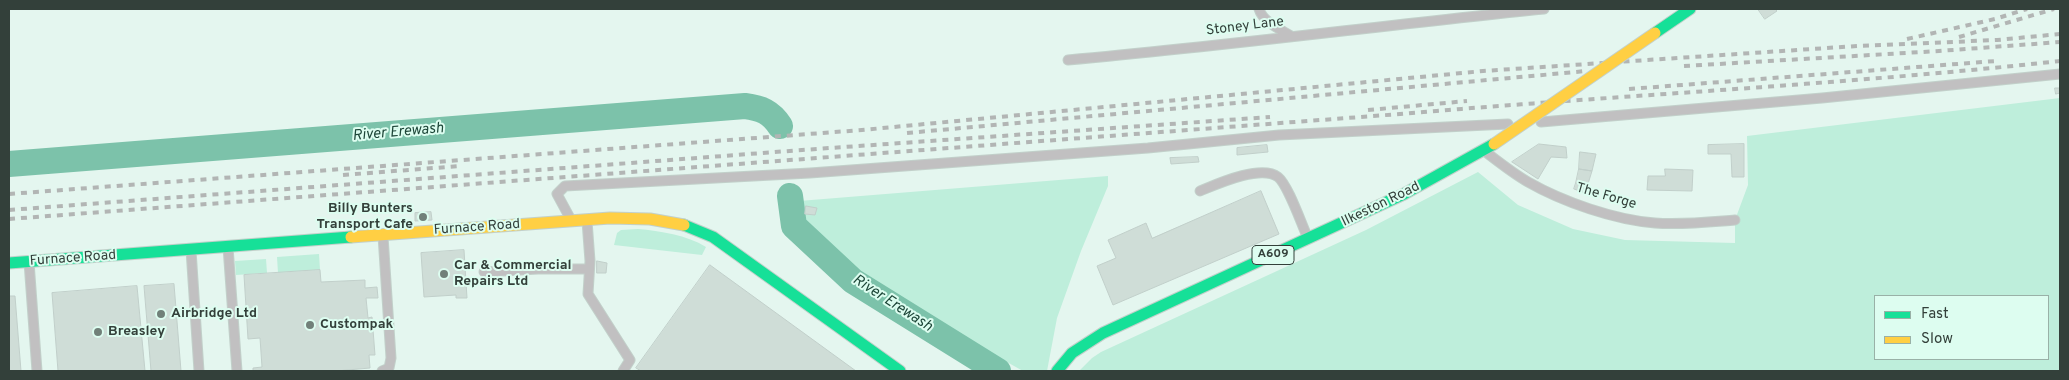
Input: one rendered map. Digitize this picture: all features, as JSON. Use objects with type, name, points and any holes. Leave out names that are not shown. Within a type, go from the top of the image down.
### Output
[{"type":"street","name":"Ilkeston Road","points":[[1057,371],[1072,353],[1103,333],[1404,194],[1489,147],[1690,9]]},
{"type":"street","name":"Furnace Road","points":[[9,263],[29,257],[191,250],[646,217],[673,222],[699,230],[726,246],[900,371]]},
{"type":"lane","points":[[1258,9],[1260,14],[1274,26],[1292,36]]},
{"type":"lane","name":"Stoney Lane","points":[[1068,60],[1544,9]]},
{"type":"lane","points":[[571,221],[557,194],[565,186],[840,171],[1148,148],[1279,135],[1466,127],[1596,118],[2060,74]]},
{"type":"lane","name":"The Forge","points":[[1489,147],[1527,182],[1553,194],[1629,220],[1688,224],[1735,220]]},
{"type":"lane","points":[[1200,191],[1239,176],[1263,173],[1272,174],[1279,178],[1286,190],[1308,239]]},
{"type":"lane","points":[[586,220],[589,269],[588,294],[630,360],[623,371]]},
{"type":"lane","points":[[382,235],[391,358],[388,368],[382,371]]},
{"type":"lane","points":[[228,247],[237,371]]},
{"type":"lane","points":[[191,250],[199,371]]},
{"type":"lane","points":[[29,257],[37,371]]},
{"type":"lane","points":[[484,272],[589,269]]},
{"type":"green space","points":[[2060,98],[2060,371],[1079,371],[1101,352],[1366,230],[1478,172],[1518,205],[1573,229],[1625,240],[1735,243],[1735,220],[1748,185],[1747,136]]},
{"type":"green space","points":[[1108,176],[1108,186],[1081,251],[1057,318],[1047,371],[1023,371],[921,314],[806,232],[800,221],[799,201]]},
{"type":"green space","points":[[638,229],[664,232],[706,247],[702,255],[614,245],[617,233],[621,230]]},
{"type":"green space","points":[[319,254],[320,270],[278,273],[277,257]]},
{"type":"green space","points":[[266,259],[267,273],[236,275],[235,261]]},
{"type":"building","points":[[1758,9],[1775,9],[1777,11],[1765,19]]},
{"type":"building","points":[[2055,88],[2060,88],[2060,93],[2056,94]]},
{"type":"building","points":[[1539,144],[1566,147],[1567,158],[1551,157],[1538,179],[1512,162]]},
{"type":"building","points":[[1744,144],[1744,177],[1732,177],[1731,154],[1708,154],[1708,145]]},
{"type":"building","points":[[1267,145],[1268,152],[1237,155],[1237,148]]},
{"type":"building","points":[[1580,152],[1596,154],[1592,171],[1579,169]]},
{"type":"building","points":[[1198,157],[1199,162],[1171,164],[1170,158]]},
{"type":"building","points":[[1579,169],[1592,171],[1587,187],[1576,183]]},
{"type":"building","points":[[1665,169],[1693,170],[1692,191],[1647,190],[1648,176],[1665,176]]},
{"type":"building","points":[[1576,183],[1587,187],[1585,193],[1574,189]]},
{"type":"building","points":[[1261,191],[1279,234],[1113,305],[1097,266],[1116,258],[1108,240],[1146,223],[1152,238]]},
{"type":"building","points":[[806,206],[817,208],[815,215],[805,214]]},
{"type":"building","name":"Billy Bunters Transport Cafe","points":[[431,212],[432,220],[415,221],[415,213]]},
{"type":"building","name":"Car & Commercial Repairs Ltd","points":[[464,250],[467,298],[456,298],[456,295],[424,297],[421,253]]},
{"type":"building","points":[[597,261],[607,263],[606,273],[597,273]]},
{"type":"building","points":[[710,265],[856,371],[641,371],[636,368]]},
{"type":"building","name":"Custompak","points":[[320,270],[321,282],[365,280],[365,288],[377,287],[378,298],[366,298],[368,318],[372,317],[375,355],[369,355],[370,368],[336,371],[253,371],[253,368],[262,367],[260,338],[248,339],[244,275]]},
{"type":"building","points":[[174,284],[181,371],[151,371],[144,286]]},
{"type":"building","name":"Breasley","points":[[137,286],[145,371],[58,371],[52,293]]},
{"type":"building","points":[[9,296],[15,296],[21,371],[9,371]]},
{"type":"waterway","name":"River Erewash","points":[[9,164],[745,106],[765,111],[780,126]]},
{"type":"waterway","name":"River Erewash","points":[[790,196],[794,226],[853,281],[998,371]]},
{"type":"railway","points":[[1907,39],[1995,19],[2027,9]]},
{"type":"railway","points":[[1959,37],[2054,9]]},
{"type":"railway","points":[[9,194],[862,130],[1483,71],[1857,46],[1997,40],[2060,34]]},
{"type":"railway","points":[[1684,66],[2060,42]]},
{"type":"railway","points":[[1629,89],[1996,61]]},
{"type":"railway","points":[[9,219],[1895,77],[2060,61]]},
{"type":"railway","points":[[907,133],[1586,71]]},
{"type":"railway","points":[[1368,110],[1467,101]]},
{"type":"railway","points":[[9,210],[802,150],[1270,117]]},
{"type":"railway","points":[[343,175],[460,166]]},
{"type":"traffic: fast","points":[[1655,33],[1690,9]]},
{"type":"traffic: fast","points":[[1057,371],[1072,353],[1103,333],[1404,194],[1494,144]]},
{"type":"traffic: fast","points":[[684,225],[713,237],[900,371]]},
{"type":"traffic: fast","points":[[9,263],[351,237]]},
{"type":"traffic: slow","points":[[1494,144],[1655,33]]},
{"type":"traffic: slow","points":[[351,237],[610,218],[650,219],[684,225]]},
{"type":"place","name":"Billy Bunters Transport Cafe","points":[[423,217]]},
{"type":"place","name":"Car & Commercial Repairs Ltd","points":[[444,274]]},
{"type":"place","name":"Airbridge Ltd","points":[[161,314]]},
{"type":"place","name":"Custompak","points":[[310,325]]},
{"type":"place","name":"Breasley","points":[[98,332]]}]
